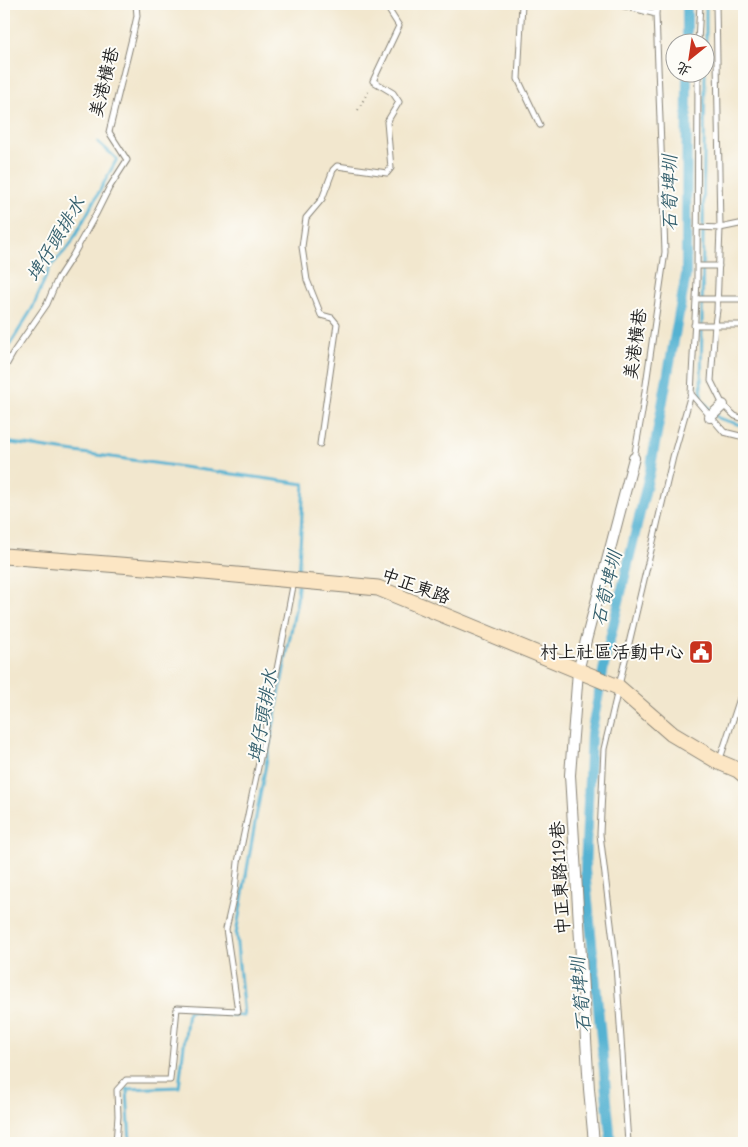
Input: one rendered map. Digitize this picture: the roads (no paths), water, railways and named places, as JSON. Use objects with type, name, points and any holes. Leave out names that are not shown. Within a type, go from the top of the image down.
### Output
[{"type":"main road","name":"中正東路","points":[[4,556],[378,588],[618,687],[672,734],[744,775]]},
{"type":"street","points":[[710,417],[723,405]]},
{"type":"street","name":"美港橫巷","points":[[578,671],[634,458]]},
{"type":"street","name":"中正東路119巷","points":[[578,671],[570,775],[588,1089],[594,1143]]},
{"type":"lane","name":"美港橫巷","points":[[4,369],[47,304],[58,278],[74,255],[108,188],[128,160],[108,132],[137,16],[136,4]]},
{"type":"lane","points":[[320,444],[337,324],[332,318],[321,315],[308,280],[302,247],[306,218],[322,199],[333,170],[337,166],[387,173],[391,168],[387,122],[399,102],[392,93],[373,81],[399,26],[388,7],[389,4]]},
{"type":"lane","points":[[522,4],[518,79],[540,125]]},
{"type":"lane","points":[[617,4],[656,14]]},
{"type":"lane","name":"美港橫巷","points":[[634,458],[665,252],[657,4]]},
{"type":"lane","points":[[699,32],[700,4]]},
{"type":"lane","points":[[716,4],[720,228],[718,299],[711,381],[723,405],[734,416],[744,419]]},
{"type":"lane","points":[[628,1143],[616,965],[600,834],[604,749],[673,457],[691,394],[697,266],[698,82]]},
{"type":"lane","points":[[697,227],[720,228],[744,223]]},
{"type":"lane","points":[[697,266],[719,266]]},
{"type":"lane","points":[[696,298],[744,299]]},
{"type":"lane","points":[[694,325],[744,325]]},
{"type":"lane","points":[[691,394],[724,432],[744,437]]},
{"type":"lane","points":[[116,1143],[117,1090],[126,1080],[170,1080],[177,1008],[238,1011],[226,929],[294,580]]},
{"type":"lane","points":[[719,762],[744,686]]},
{"type":"waterway","name":"石筍埤圳","points":[[687,4],[687,32]]},
{"type":"waterway","points":[[706,4],[706,32]]},
{"type":"waterway","name":"石筍埤圳","points":[[611,1143],[585,870],[591,734],[606,656],[650,471],[686,275],[687,82]]},
{"type":"waterway","points":[[705,82],[701,399],[718,418],[744,426]]},
{"type":"waterway","name":"埤仔頭排水","points":[[4,354],[32,309],[50,267],[70,245],[117,159],[98,142]]},
{"type":"waterway","name":"埤仔頭排水","points":[[4,442],[304,484],[298,577]]},
{"type":"waterway","name":"埤仔頭排水","points":[[130,1143],[127,1089],[179,1087],[188,1011],[244,1016],[236,934],[298,586]]},
{"type":"place","name":"村上社區活動中心","points":[[701,652]]}]
